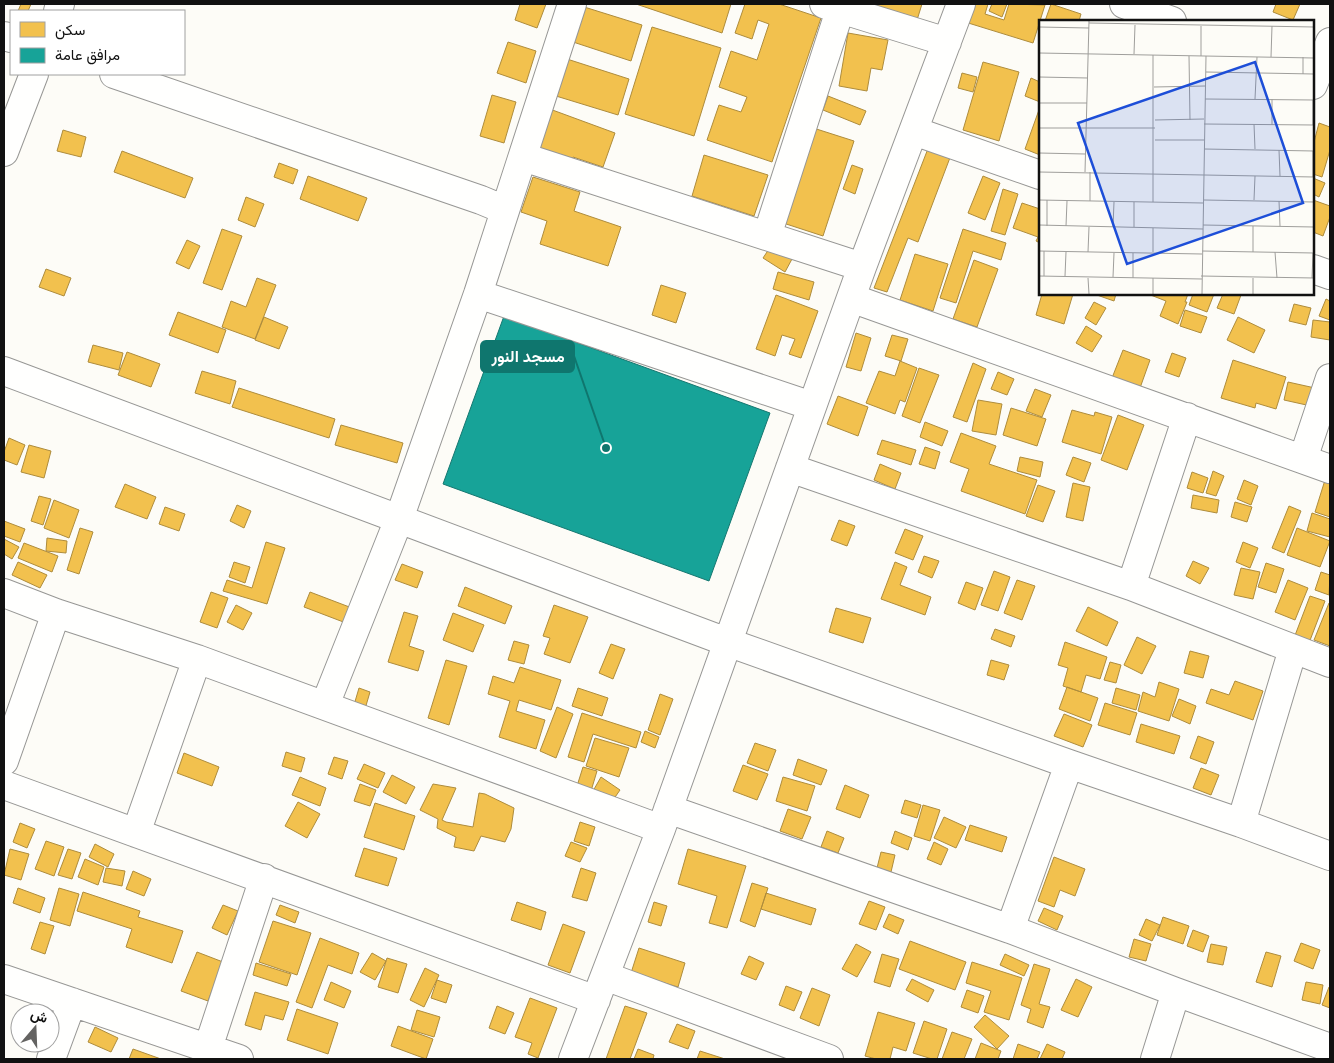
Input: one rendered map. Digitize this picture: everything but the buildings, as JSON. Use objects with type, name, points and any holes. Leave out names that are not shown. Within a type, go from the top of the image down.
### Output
[{"type":"street","points":[[325,705],[399,518],[478,294],[572,4]]},
{"type":"street","points":[[573,1059],[664,819],[862,267],[961,4]]},
{"type":"street","points":[[1124,4],[1169,20]]},
{"type":"street","points":[[767,236],[835,5],[947,42]]},
{"type":"street","points":[[1318,77],[1330,42]]},
{"type":"street","points":[[4,152],[34,75]]},
{"type":"street","points":[[117,75],[481,200],[505,210]]},
{"type":"street","points":[[914,131],[1039,175]]},
{"type":"street","points":[[522,157],[862,267]]},
{"type":"street","points":[[1314,269],[1330,275]]},
{"type":"street","points":[[478,294],[812,406]]},
{"type":"street","points":[[851,298],[1330,469]]},
{"type":"street","points":[[4,371],[727,642],[1330,856]]},
{"type":"street","points":[[1303,460],[1330,378]]},
{"type":"street","points":[[1131,586],[1187,417]]},
{"type":"street","points":[[790,468],[1131,586],[1330,663]]},
{"type":"street","points":[[4,593],[56,613],[197,659],[325,705],[664,819],[1010,929],[1330,1048]]},
{"type":"street","points":[[4,761],[56,613]]},
{"type":"street","points":[[1241,823],[1293,649]]},
{"type":"street","points":[[136,833],[197,659]]},
{"type":"street","points":[[1010,929],[1069,764]]},
{"type":"street","points":[[4,785],[264,878],[600,988],[829,1059]]},
{"type":"street","points":[[208,1048],[264,878]]},
{"type":"street","points":[[4,979],[239,1059]]},
{"type":"street","points":[[1155,1059],[1176,992]]},
{"type":"street","points":[[51,1059],[72,1002]]},
{"type":"place","name":"مسجد النور","points":[[606,448]]}]
